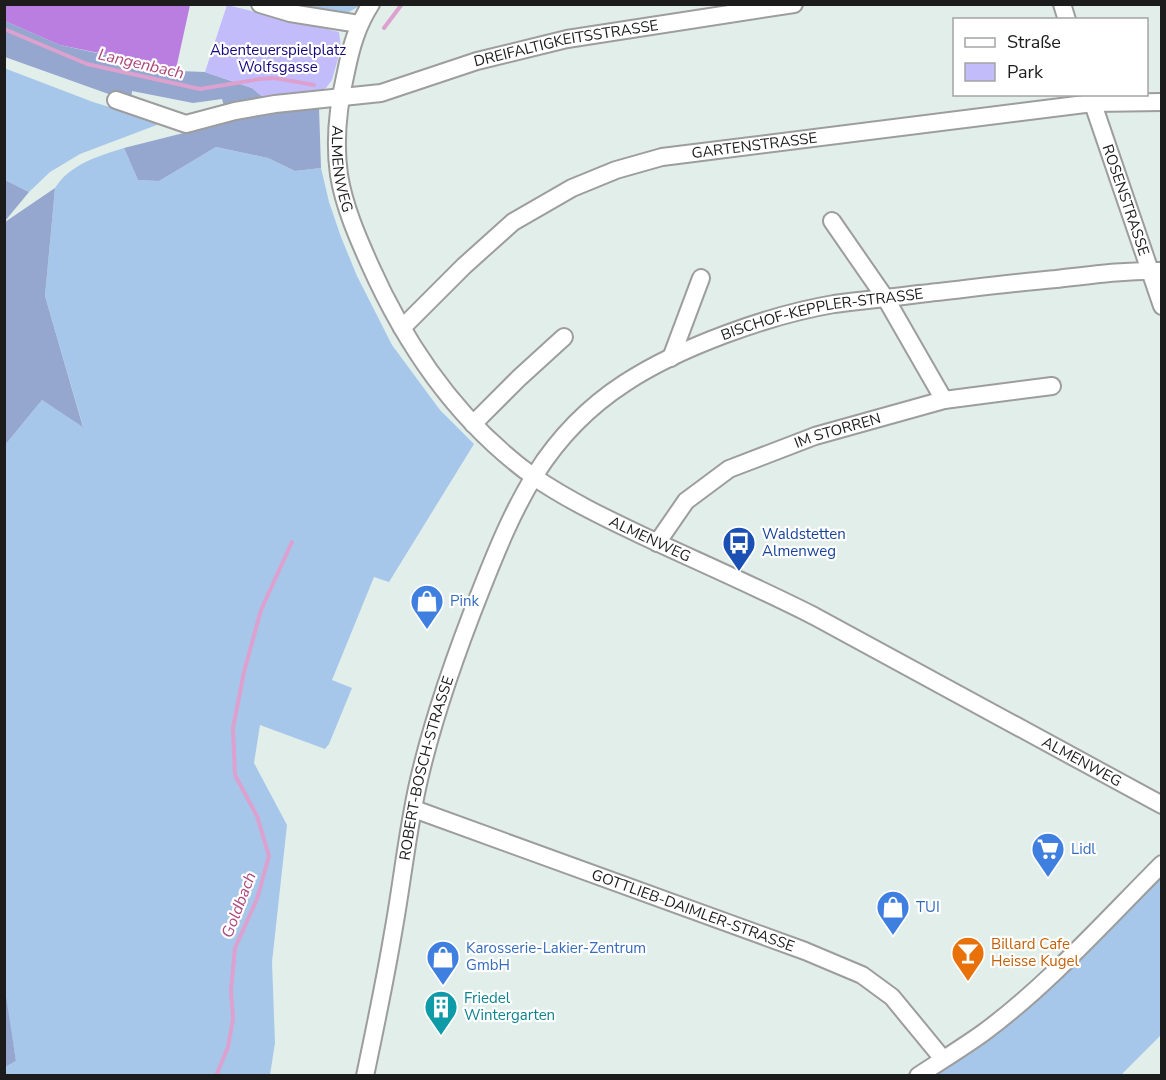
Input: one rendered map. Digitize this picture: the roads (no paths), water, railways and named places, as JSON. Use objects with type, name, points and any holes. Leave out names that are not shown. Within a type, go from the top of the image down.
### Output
[{"type":"street","points":[[260,4],[290,13],[359,24]]},
{"type":"street","name":"ALMENWEG","points":[[371,4],[352,42],[340,96],[337,153],[344,195],[363,251],[381,291],[428,371],[473,424],[533,476],[594,513],[759,588],[814,616],[1161,806]]},
{"type":"street","name":"DREIFALTIGKEITSSTRASSE","points":[[116,99],[186,124],[235,111],[340,96],[381,93],[477,61],[567,39],[794,4]]},
{"type":"street","name":"GARTENSTRASSE","points":[[402,328],[464,266],[513,222],[572,188],[616,170],[662,157],[1091,99],[1161,102]]},
{"type":"street","name":"ROSENSTRASSE","points":[[1091,99],[1156,271],[1161,306]]},
{"type":"street","points":[[832,221],[886,298],[944,400]]},
{"type":"street","name":"BISCHOF-KEPPLER-STRASSE","points":[[533,476],[553,446],[590,410],[625,383],[671,357],[780,316],[834,304],[1071,277],[1156,271]]},
{"type":"street","points":[[671,357],[701,278]]},
{"type":"street","points":[[473,424],[564,337]]},
{"type":"street","name":"IM STORREN","points":[[657,543],[686,501],[729,469],[815,436],[944,400],[1052,386]]},
{"type":"street","name":"ROBERT-BOSCH-STRASSE","points":[[365,1076],[393,936],[414,808],[434,723],[455,657],[501,539],[533,476]]},
{"type":"street","name":"GOTTLIEB-DAIMLER-STRASSE","points":[[414,808],[805,951],[862,975],[892,997],[943,1059]]},
{"type":"street","points":[[918,1076],[982,1033],[1020,1002],[1082,945],[1161,864]]},
{"type":"waterway","name":"Langenbach","points":[[384,28],[402,4]]},
{"type":"waterway","name":"Langenbach","points":[[4,29],[87,64],[200,89],[275,78],[314,85]]},
{"type":"waterway","name":"Goldbach","points":[[216,1076],[228,1047],[233,1019],[231,990],[235,948],[257,899],[269,856],[257,816],[235,775],[233,728],[244,672],[261,610],[292,542]]},
{"type":"place","name":"Waldstetten Almenweg","points":[[739,572]]},
{"type":"place","name":"Pink","points":[[427,630]]},
{"type":"place","name":"Lidl","points":[[1048,878]]},
{"type":"place","name":"TUI","points":[[893,936]]},
{"type":"place","name":"Billard Cafe Heisse Kugel","points":[[968,982]]},
{"type":"place","name":"Karosserie-Lakier-Zentrum GmbH","points":[[443,986]]},
{"type":"place","name":"Friedel Wintergarten","points":[[441,1036]]},
{"type":"park label","name":"Abenteuerspielplatz Wolfsgasse","points":[[278,58]]}]
